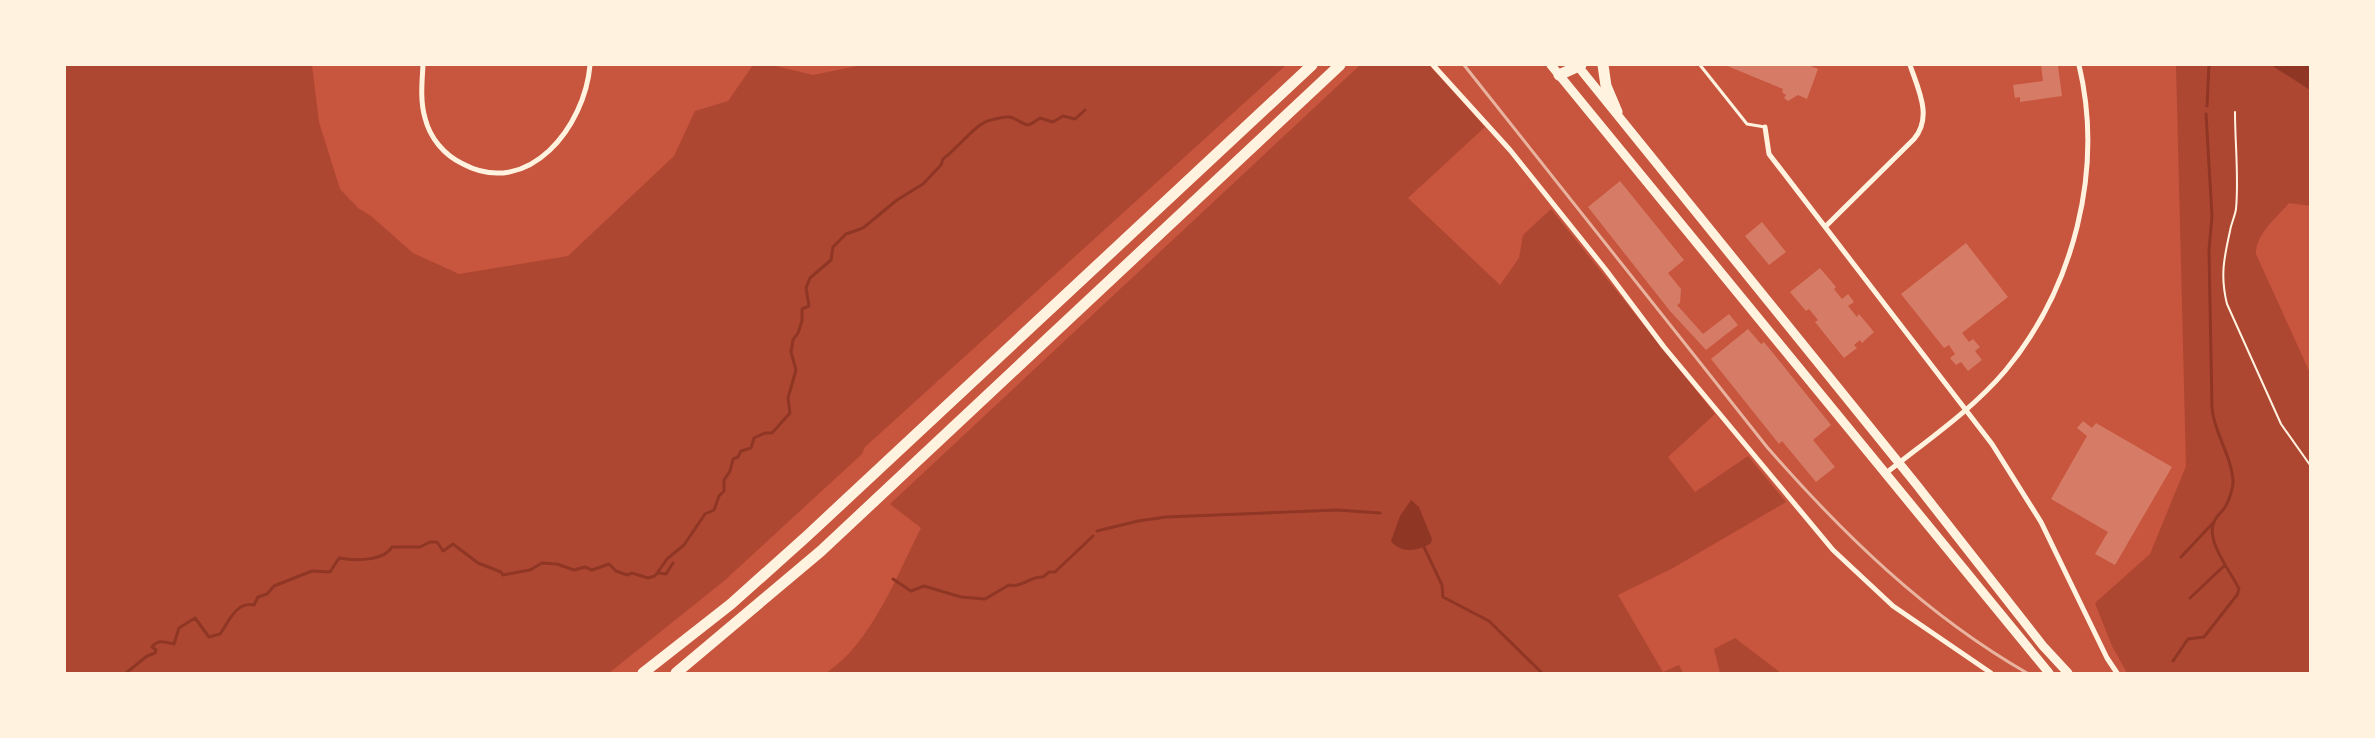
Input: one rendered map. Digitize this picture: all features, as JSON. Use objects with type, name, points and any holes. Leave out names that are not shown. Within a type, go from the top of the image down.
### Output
[{"type":"highway","points":[[643,673],[731,604],[807,536],[1312,65]]},
{"type":"highway","points":[[676,673],[821,551],[1340,65]]},
{"type":"highway","points":[[1604,65],[1606,86],[1617,112]]},
{"type":"highway","points":[[1563,70],[1579,66]]},
{"type":"main road","points":[[1552,65],[1563,70],[1885,474],[2033,656],[2049,673]]},
{"type":"main road","points":[[1579,66],[1899,463],[2043,646],[2068,673]]},
{"type":"street","points":[[423,65],[422,101],[424,116],[435,140],[448,155],[464,165],[486,173],[497,173],[530,166],[551,150],[579,107],[589,80],[590,65]]},
{"type":"street","points":[[1433,65],[1510,150],[1606,270],[1664,347],[1833,550],[1893,606],[1991,673]]},
{"type":"street","points":[[1826,226],[1914,139],[1922,128],[1924,120],[1922,103],[1910,65]]},
{"type":"street","points":[[1885,474],[1967,410],[2004,371],[2032,331],[2054,292],[2072,246],[2084,195],[2088,153],[2087,116],[2079,65]]},
{"type":"street","points":[[1765,127],[1770,154],[1992,444],[2041,522],[2106,658],[2117,673]]},
{"type":"lane","points":[[1700,65],[1747,124],[1765,127]]},
{"type":"path","points":[[2235,112],[2237,194],[2222,276],[2224,290],[2227,304],[2281,424],[2310,465]]},
{"type":"shaded area","points":[[65,65],[312,65],[319,122],[340,189],[358,208],[371,216],[413,253],[459,274],[568,256],[674,156],[695,111],[728,101],[753,65],[772,65],[813,75],[862,65],[1286,65],[865,447],[862,454],[724,581],[609,673],[65,673]]},
{"type":"shaded area","points":[[1360,65],[1429,65],[1485,127],[1408,198],[1500,285],[1519,258],[1523,235],[1551,209],[1715,414],[1668,457],[1695,492],[1748,456],[1786,502],[1673,568],[1618,595],[1663,672],[1679,665],[1683,673],[826,673],[842,660],[870,627],[921,528],[890,504]]},
{"type":"shaded area","points":[[2176,65],[2310,65],[2310,206],[2289,203],[2263,233],[2259,240],[2256,254],[2310,373],[2310,673],[2127,673],[2112,646],[2095,603],[2150,554],[2186,466]]},
{"type":"shaded area","points":[[2271,65],[2310,65],[2310,90]]},
{"type":"shaded area","points":[[1411,500],[1419,507],[1432,539],[1431,543],[1426,546],[1410,550],[1400,548],[1391,541],[1400,516]]},
{"type":"shaded area","points":[[1735,638],[1781,673],[1720,673],[1714,649]]},
{"type":"building","points":[[1725,65],[1808,65],[1818,69],[1807,99],[1798,95],[1788,101],[1784,98],[1786,95],[1782,92],[1783,89]]},
{"type":"building","points":[[2041,65],[2058,66],[2062,96],[2020,102],[2020,97],[2015,98],[2013,85],[2043,81]]},
{"type":"building","points":[[1620,181],[1684,260],[1668,273],[1681,289],[1680,303],[1677,305],[1703,334],[1729,314],[1738,325],[1706,350],[1670,311],[1588,207]]},
{"type":"building","points":[[1762,222],[1786,252],[1769,265],[1745,236]]},
{"type":"building","points":[[1966,243],[2008,297],[1962,333],[1969,342],[1973,339],[1980,347],[1975,351],[1982,360],[1968,371],[1961,362],[1956,365],[1950,358],[1955,354],[1949,345],[1944,348],[1901,294]]},
{"type":"building","points":[[1820,268],[1836,287],[1834,289],[1842,299],[1848,294],[1854,302],[1848,306],[1857,317],[1859,314],[1874,332],[1862,343],[1860,340],[1854,345],[1857,348],[1844,358],[1815,322],[1818,320],[1809,309],[1806,311],[1790,292]]},
{"type":"building","points":[[1748,329],[1761,344],[1764,342],[1831,425],[1813,440],[1835,467],[1816,482],[1782,441],[1779,444],[1711,359]]},
{"type":"building","points":[[2083,421],[2092,428],[2096,423],[2172,467],[2115,565],[2095,554],[2108,532],[2051,499],[2087,436],[2077,428]]},
{"type":"waterway","points":[[2207,106],[2209,65]]},
{"type":"waterway","points":[[126,673],[147,656],[155,653],[156,650],[152,647],[157,643],[174,644],[179,628],[195,618],[209,637],[220,634],[237,610],[242,606],[254,605],[258,597],[267,594],[274,586],[312,571],[330,572],[339,558],[353,560],[369,559],[383,555],[392,547],[420,547],[430,542],[437,542],[443,551],[453,544],[478,563],[501,572],[503,575],[530,570],[542,563],[557,564],[574,570],[585,567],[592,570],[609,564],[616,571],[627,575],[632,573],[648,578],[655,576],[667,559],[684,545],[705,514],[714,510],[719,496],[724,491],[724,480],[730,471],[733,459],[738,457],[741,451],[751,448],[754,438],[765,433],[772,433],[790,413],[788,398],[796,370],[791,352],[793,340],[798,333],[802,321],[802,309],[809,306],[806,288],[810,278],[831,260],[833,247],[846,234],[863,228],[897,200],[923,184],[941,165],[943,159],[973,131],[986,122],[1007,117],[1029,125],[1040,118],[1053,122],[1063,116],[1075,119],[1085,110]]},
{"type":"waterway","points":[[2173,661],[2188,639],[2204,637],[2237,595],[2239,589],[2220,557],[2212,530],[2215,520],[2228,501],[2233,482],[2230,463],[2213,417],[2212,408],[2209,250],[2212,216],[2206,114]]},
{"type":"waterway","points":[[1097,531],[1138,521],[1166,517],[1337,510],[1380,513]]},
{"type":"waterway","points":[[2181,557],[2213,523]]},
{"type":"waterway","points":[[893,579],[911,591],[924,586],[961,597],[985,599],[1009,585],[1018,585],[1034,578],[1043,577],[1049,572],[1055,572],[1093,536]]},
{"type":"waterway","points":[[1423,545],[1442,585],[1443,597],[1489,621],[1542,673]]},
{"type":"waterway","points":[[659,573],[666,574],[673,563]]},
{"type":"waterway","points":[[2190,598],[2225,565]]},
{"type":"railway","points":[[1464,65],[1767,447],[1825,511],[1920,599],[1990,650],[2027,673]]}]
